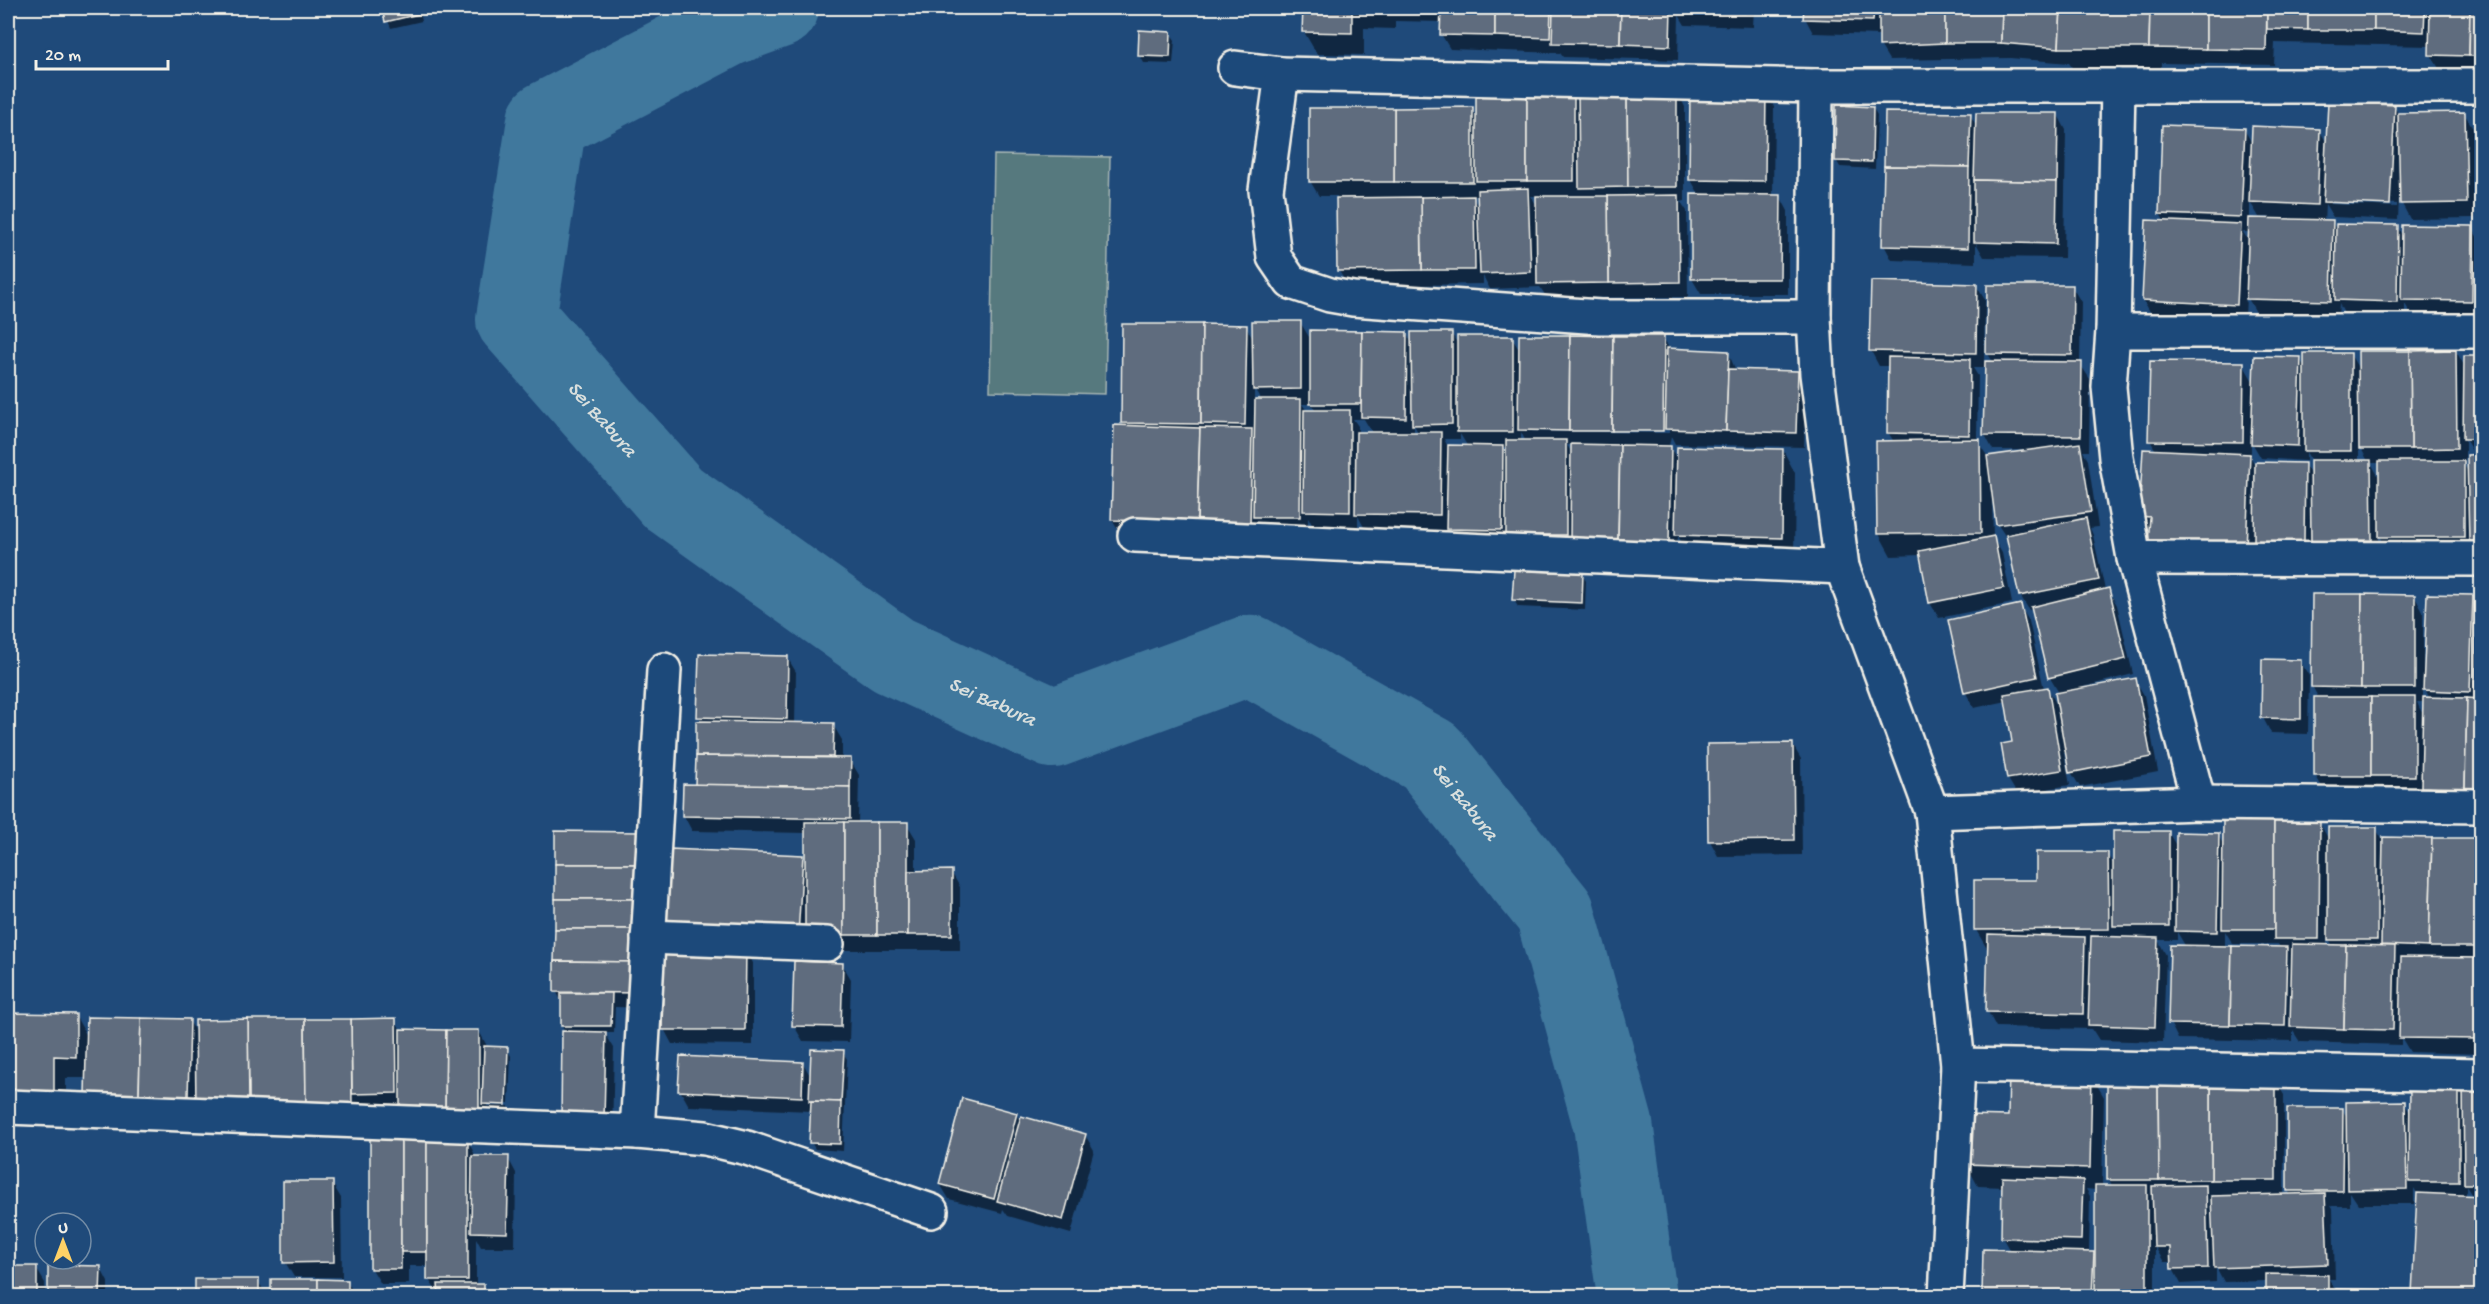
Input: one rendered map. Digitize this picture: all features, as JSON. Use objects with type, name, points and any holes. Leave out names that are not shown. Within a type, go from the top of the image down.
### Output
[{"type":"street","points":[[1235,68],[1282,74],[1816,86],[2481,86]]},
{"type":"street","points":[[1282,74],[1266,190],[1274,257],[1291,282],[1330,295],[1353,299],[1600,317],[1814,317]]},
{"type":"street","points":[[1816,86],[1814,317],[1817,374],[1842,567],[1932,812],[1958,1065],[1946,1296]]},
{"type":"street","points":[[2118,86],[2113,331],[2109,387],[2116,458],[2134,558],[2199,803]]},
{"type":"street","points":[[2113,331],[2481,330]]},
{"type":"street","points":[[1135,536],[1842,567]]},
{"type":"street","points":[[2134,558],[2481,559]]},
{"type":"street","points":[[637,1132],[664,670]]},
{"type":"street","points":[[1932,812],[2199,803],[2481,806]]},
{"type":"street","points":[[648,937],[827,944]]},
{"type":"street","points":[[1958,1065],[2481,1075]]},
{"type":"street","points":[[8,1107],[637,1132],[705,1138],[747,1148],[931,1211]]},
{"type":"green space","points":[[994,155],[1110,157],[1105,394],[990,391]]},
{"type":"building","points":[[382,8],[418,8],[419,14],[385,22]]},
{"type":"building","points":[[1303,8],[1352,8],[1352,33],[1302,32]]},
{"type":"building","points":[[1441,8],[1495,8],[1495,36],[1440,35]]},
{"type":"building","points":[[1495,8],[1551,8],[1550,38],[1495,36]]},
{"type":"building","points":[[1553,8],[1621,8],[1620,44],[1552,43]]},
{"type":"building","points":[[1621,8],[1671,8],[1670,46],[1620,44]]},
{"type":"building","points":[[1675,8],[1746,8],[1745,13],[1675,11]]},
{"type":"building","points":[[1804,8],[1874,8],[1873,21],[1803,19]]},
{"type":"building","points":[[1879,8],[1945,8],[1945,43],[1879,46]]},
{"type":"building","points":[[1945,8],[2002,8],[2001,43],[1945,43]]},
{"type":"building","points":[[2002,8],[2061,8],[2059,48],[2001,43]]},
{"type":"building","points":[[2061,8],[2150,8],[2149,48],[2059,48]]},
{"type":"building","points":[[2150,8],[2206,8],[2206,49],[2149,48]]},
{"type":"building","points":[[2206,8],[2267,8],[2266,50],[2206,49]]},
{"type":"building","points":[[2267,8],[2308,8],[2308,30],[2267,29]]},
{"type":"building","points":[[2308,8],[2374,8],[2374,30],[2308,30]]},
{"type":"building","points":[[2374,8],[2425,8],[2424,32],[2374,30]]},
{"type":"building","points":[[2430,8],[2470,8],[2469,56],[2429,55]]},
{"type":"building","points":[[2470,8],[2482,8],[2482,56],[2469,56]]},
{"type":"building","points":[[1139,30],[1171,32],[1170,57],[1138,56]]},
{"type":"building","points":[[1690,89],[1766,90],[1765,181],[1689,180]]},
{"type":"building","points":[[1578,90],[1627,90],[1628,187],[1579,188]]},
{"type":"building","points":[[1627,90],[1677,90],[1677,187],[1628,187]]},
{"type":"building","points":[[1476,92],[1527,92],[1527,181],[1476,181]]},
{"type":"building","points":[[1527,92],[1574,92],[1574,181],[1527,181]]},
{"type":"building","points":[[2328,102],[2395,105],[2390,205],[2323,202]]},
{"type":"building","points":[[1836,105],[1873,107],[1872,162],[1835,161]]},
{"type":"building","points":[[1473,107],[1473,182],[1394,182],[1394,108]]},
{"type":"building","points":[[1309,108],[1394,108],[1394,182],[1309,182]]},
{"type":"building","points":[[1885,112],[1971,113],[1969,167],[1884,166]]},
{"type":"building","points":[[2465,112],[2467,203],[2400,204],[2398,113]]},
{"type":"building","points":[[1976,113],[2058,113],[2057,182],[1974,180]]},
{"type":"building","points":[[2162,125],[2245,128],[2241,217],[2159,214]]},
{"type":"building","points":[[2252,126],[2320,129],[2317,205],[2249,202]]},
{"type":"building","points":[[1884,166],[1969,167],[1968,248],[1882,246]]},
{"type":"building","points":[[1974,180],[2057,182],[2056,244],[1974,242]]},
{"type":"building","points":[[1528,188],[1531,272],[1480,274],[1477,190]]},
{"type":"building","points":[[1691,194],[1781,195],[1780,279],[1691,279]]},
{"type":"building","points":[[1679,195],[1680,282],[1609,283],[1608,196]]},
{"type":"building","points":[[1474,196],[1475,270],[1422,270],[1421,197]]},
{"type":"building","points":[[1536,196],[1608,196],[1609,283],[1537,284]]},
{"type":"building","points":[[1421,197],[1422,270],[1337,271],[1336,198]]},
{"type":"building","points":[[2249,218],[2333,220],[2331,301],[2246,299]]},
{"type":"building","points":[[2146,220],[2241,224],[2237,305],[2142,300]]},
{"type":"building","points":[[2336,224],[2398,225],[2397,302],[2335,300]]},
{"type":"building","points":[[2402,225],[2473,226],[2472,301],[2401,300]]},
{"type":"building","points":[[2480,225],[2482,225],[2482,293],[2479,293]]},
{"type":"building","points":[[1871,281],[1977,284],[1976,353],[1869,351]]},
{"type":"building","points":[[1987,285],[2073,285],[2072,355],[1986,354]]},
{"type":"building","points":[[1252,321],[1301,321],[1301,389],[1253,390]]},
{"type":"building","points":[[1122,324],[1202,324],[1201,424],[1121,423]]},
{"type":"building","points":[[1202,324],[1247,325],[1245,425],[1201,424]]},
{"type":"building","points":[[1310,330],[1362,331],[1361,404],[1310,404]]},
{"type":"building","points":[[1362,331],[1407,332],[1406,418],[1361,417]]},
{"type":"building","points":[[1411,332],[1452,332],[1452,424],[1412,425]]},
{"type":"building","points":[[1519,335],[1570,335],[1569,431],[1518,430]]},
{"type":"building","points":[[1570,335],[1613,336],[1612,431],[1569,431]]},
{"type":"building","points":[[1457,336],[1513,336],[1513,432],[1457,432]]},
{"type":"building","points":[[1613,336],[1664,336],[1663,431],[1612,431]]},
{"type":"building","points":[[1667,348],[1729,351],[1726,431],[1665,429]]},
{"type":"building","points":[[2456,350],[2457,448],[2411,449],[2410,351]]},
{"type":"building","points":[[2358,351],[2410,351],[2411,449],[2359,449]]},
{"type":"building","points":[[2304,353],[2351,353],[2351,451],[2304,451]]},
{"type":"building","points":[[2254,356],[2301,357],[2298,446],[2251,444]]},
{"type":"building","points":[[2464,356],[2482,356],[2482,439],[2463,439]]},
{"type":"building","points":[[1888,357],[1970,359],[1969,435],[1887,433]]},
{"type":"building","points":[[1985,361],[2082,362],[2081,436],[1983,435]]},
{"type":"building","points":[[2150,361],[2244,362],[2243,442],[2148,441]]},
{"type":"building","points":[[1728,369],[1798,371],[1796,433],[1726,431]]},
{"type":"building","points":[[1255,399],[1301,399],[1300,517],[1253,517]]},
{"type":"building","points":[[1304,410],[1350,410],[1350,512],[1303,511]]},
{"type":"building","points":[[1114,425],[1200,428],[1197,522],[1111,520]]},
{"type":"building","points":[[1200,428],[1252,429],[1250,525],[1197,522]]},
{"type":"building","points":[[1356,432],[1441,432],[1440,515],[1355,514]]},
{"type":"building","points":[[1980,439],[1981,533],[1877,534],[1876,441]]},
{"type":"building","points":[[1506,440],[1566,440],[1566,535],[1506,535]]},
{"type":"building","points":[[2080,443],[2091,512],[1996,525],[1987,456]]},
{"type":"building","points":[[1571,444],[1620,445],[1618,542],[1570,541]]},
{"type":"building","points":[[1448,445],[1503,446],[1502,530],[1446,529]]},
{"type":"building","points":[[1620,445],[1671,446],[1669,543],[1618,542]]},
{"type":"building","points":[[1677,447],[1783,449],[1782,538],[1675,535]]},
{"type":"building","points":[[2143,449],[2250,454],[2246,549],[2148,544],[2150,517],[2139,516]]},
{"type":"building","points":[[2482,454],[2482,541],[2469,541],[2467,455]]},
{"type":"building","points":[[2310,460],[2371,460],[2372,540],[2311,541]]},
{"type":"building","points":[[2379,461],[2464,461],[2464,537],[2379,537]]},
{"type":"building","points":[[2255,462],[2305,463],[2304,541],[2254,541]]},
{"type":"building","points":[[2086,518],[2099,580],[2019,596],[2006,535]]},
{"type":"building","points":[[1994,536],[2004,588],[1929,603],[1919,551]]},
{"type":"building","points":[[1514,570],[1583,573],[1582,603],[1512,600]]},
{"type":"building","points":[[2109,588],[2126,659],[2048,678],[2031,607]]},
{"type":"building","points":[[2476,593],[2482,593],[2482,691],[2475,691]]},
{"type":"building","points":[[2312,594],[2362,594],[2361,688],[2311,687]]},
{"type":"building","points":[[2362,594],[2415,595],[2415,688],[2361,688]]},
{"type":"building","points":[[2427,594],[2473,595],[2470,692],[2423,690]]},
{"type":"building","points":[[2021,604],[2037,677],[1964,693],[1948,620]]},
{"type":"building","points":[[699,654],[788,656],[787,719],[697,717]]},
{"type":"building","points":[[2262,659],[2301,660],[2301,719],[2261,718]]},
{"type":"building","points":[[2136,678],[2151,757],[2069,773],[2055,693]]},
{"type":"building","points":[[2048,687],[2062,770],[2007,779],[2001,744],[2012,742],[2004,694]]},
{"type":"building","points":[[2314,697],[2371,697],[2371,776],[2314,776]]},
{"type":"building","points":[[2371,697],[2415,697],[2415,776],[2371,776]]},
{"type":"building","points":[[2423,697],[2467,698],[2465,789],[2421,787]]},
{"type":"building","points":[[2467,698],[2482,699],[2482,789],[2465,789]]},
{"type":"building","points":[[696,721],[834,723],[833,757],[696,756]]},
{"type":"building","points":[[1793,743],[1794,840],[1708,841],[1707,744]]},
{"type":"building","points":[[696,756],[851,758],[850,787],[695,785]]},
{"type":"building","points":[[683,784],[850,787],[850,819],[682,816]]},
{"type":"building","points":[[2223,821],[2274,821],[2274,929],[2222,929]]},
{"type":"building","points":[[2274,821],[2320,821],[2319,939],[2274,939]]},
{"type":"building","points":[[805,822],[844,822],[844,935],[805,935]]},
{"type":"building","points":[[844,822],[877,822],[877,935],[844,935]]},
{"type":"building","points":[[877,822],[908,822],[908,935],[877,935]]},
{"type":"building","points":[[2328,827],[2377,827],[2377,940],[2328,940]]},
{"type":"building","points":[[555,831],[640,832],[640,864],[555,864]]},
{"type":"building","points":[[2113,831],[2169,831],[2169,926],[2113,926]]},
{"type":"building","points":[[2176,832],[2219,833],[2217,932],[2175,931]]},
{"type":"building","points":[[2383,837],[2432,838],[2429,947],[2381,945]]},
{"type":"building","points":[[2432,838],[2480,838],[2478,947],[2429,947]]},
{"type":"building","points":[[670,849],[803,855],[798,935],[666,929]]},
{"type":"building","points":[[2036,852],[2108,852],[2109,929],[1974,930],[1974,880],[2036,880]]},
{"type":"building","points":[[555,864],[640,864],[640,899],[555,899]]},
{"type":"building","points":[[952,870],[952,935],[908,935],[908,871]]},
{"type":"building","points":[[555,899],[640,899],[640,929],[555,929]]},
{"type":"building","points":[[555,929],[640,929],[639,962],[554,961]]},
{"type":"building","points":[[1988,934],[2085,937],[2083,1014],[1986,1012]]},
{"type":"building","points":[[2091,936],[2158,938],[2155,1027],[2088,1025]]},
{"type":"building","points":[[2292,944],[2346,945],[2344,1029],[2290,1027]]},
{"type":"building","points":[[2170,945],[2232,946],[2230,1025],[2168,1024]]},
{"type":"building","points":[[2346,945],[2395,946],[2393,1030],[2344,1029]]},
{"type":"building","points":[[664,946],[746,947],[745,1030],[662,1030]]},
{"type":"building","points":[[2232,946],[2287,947],[2285,1026],[2230,1025]]},
{"type":"building","points":[[2401,957],[2481,958],[2479,1039],[2399,1038]]},
{"type":"building","points":[[554,961],[639,962],[639,993],[554,992]]},
{"type":"building","points":[[794,961],[843,963],[841,1027],[792,1026]]},
{"type":"building","points":[[561,993],[612,993],[611,1026],[561,1026]]},
{"type":"building","points":[[8,1013],[76,1014],[76,1057],[54,1056],[54,1094],[8,1094]]},
{"type":"building","points":[[87,1017],[141,1018],[139,1096],[85,1094]]},
{"type":"building","points":[[141,1018],[190,1019],[188,1097],[139,1096]]},
{"type":"building","points":[[396,1018],[397,1093],[352,1094],[351,1019]]},
{"type":"building","points":[[248,1019],[305,1019],[306,1106],[249,1107]]},
{"type":"building","points":[[248,1019],[249,1107],[196,1108],[195,1020]]},
{"type":"building","points":[[305,1019],[351,1019],[352,1106],[306,1106]]},
{"type":"building","points":[[400,1029],[446,1030],[445,1122],[400,1122]]},
{"type":"building","points":[[446,1030],[479,1030],[479,1123],[445,1122]]},
{"type":"building","points":[[562,1031],[606,1032],[604,1120],[561,1119]]},
{"type":"building","points":[[484,1046],[508,1047],[506,1105],[482,1104]]},
{"type":"building","points":[[811,1049],[844,1050],[841,1102],[809,1101]]},
{"type":"building","points":[[680,1056],[803,1062],[802,1097],[678,1091]]},
{"type":"building","points":[[2009,1071],[2092,1073],[2090,1168],[1964,1164],[1965,1115],[2008,1116]]},
{"type":"building","points":[[2276,1078],[2276,1180],[2211,1180],[2211,1079]]},
{"type":"building","points":[[2107,1079],[2158,1079],[2159,1180],[2107,1180]]},
{"type":"building","points":[[2158,1079],[2211,1079],[2211,1180],[2159,1180]]},
{"type":"building","points":[[2410,1083],[2459,1084],[2459,1182],[2409,1182]]},
{"type":"building","points":[[2463,1083],[2482,1083],[2482,1184],[2464,1184]]},
{"type":"building","points":[[962,1098],[1017,1113],[994,1199],[939,1184]]},
{"type":"building","points":[[811,1101],[841,1102],[840,1144],[809,1143]]},
{"type":"building","points":[[2405,1101],[2407,1189],[2347,1190],[2346,1102]]},
{"type":"building","points":[[2287,1108],[2343,1108],[2342,1191],[2287,1191]]},
{"type":"building","points":[[1021,1116],[1086,1134],[1063,1220],[997,1201]]},
{"type":"building","points":[[370,1138],[401,1138],[401,1269],[370,1269]]},
{"type":"building","points":[[401,1138],[427,1138],[427,1252],[401,1252]]},
{"type":"building","points":[[427,1138],[468,1138],[468,1280],[427,1280]]},
{"type":"building","points":[[472,1156],[509,1156],[507,1233],[471,1232]]},
{"type":"building","points":[[2002,1177],[2083,1180],[2081,1240],[2001,1238]]},
{"type":"building","points":[[283,1181],[333,1181],[334,1262],[283,1263]]},
{"type":"building","points":[[2095,1185],[2147,1185],[2147,1291],[2095,1291]]},
{"type":"building","points":[[2206,1185],[2208,1268],[2171,1269],[2170,1247],[2154,1247],[2152,1186]]},
{"type":"building","points":[[2325,1193],[2328,1264],[2214,1268],[2211,1196]]},
{"type":"building","points":[[2417,1193],[2482,1196],[2482,1296],[2412,1294]]},
{"type":"building","points":[[1983,1249],[2094,1252],[2092,1296],[1982,1296]]},
{"type":"building","points":[[8,1266],[33,1266],[33,1271],[37,1271],[37,1296],[8,1296]]},
{"type":"building","points":[[93,1266],[101,1266],[100,1296],[48,1296],[48,1271],[93,1271]]},
{"type":"building","points":[[2266,1274],[2328,1275],[2328,1296],[2266,1296]]},
{"type":"building","points":[[195,1279],[259,1279],[259,1296],[195,1296]]},
{"type":"building","points":[[271,1279],[318,1279],[318,1296],[271,1296]]},
{"type":"building","points":[[318,1279],[348,1280],[348,1296],[318,1296]]},
{"type":"building","points":[[438,1284],[484,1284],[484,1296],[439,1296]]},
{"type":"building","points":[[2336,1289],[2391,1290],[2391,1296],[2336,1296]]},
{"type":"waterway","name":"Sei Babura","points":[[779,8],[727,27],[547,121],[516,319],[673,498],[893,655],[1053,728],[1250,655],[1430,756],[1555,912],[1613,1124],[1637,1296]]}]
